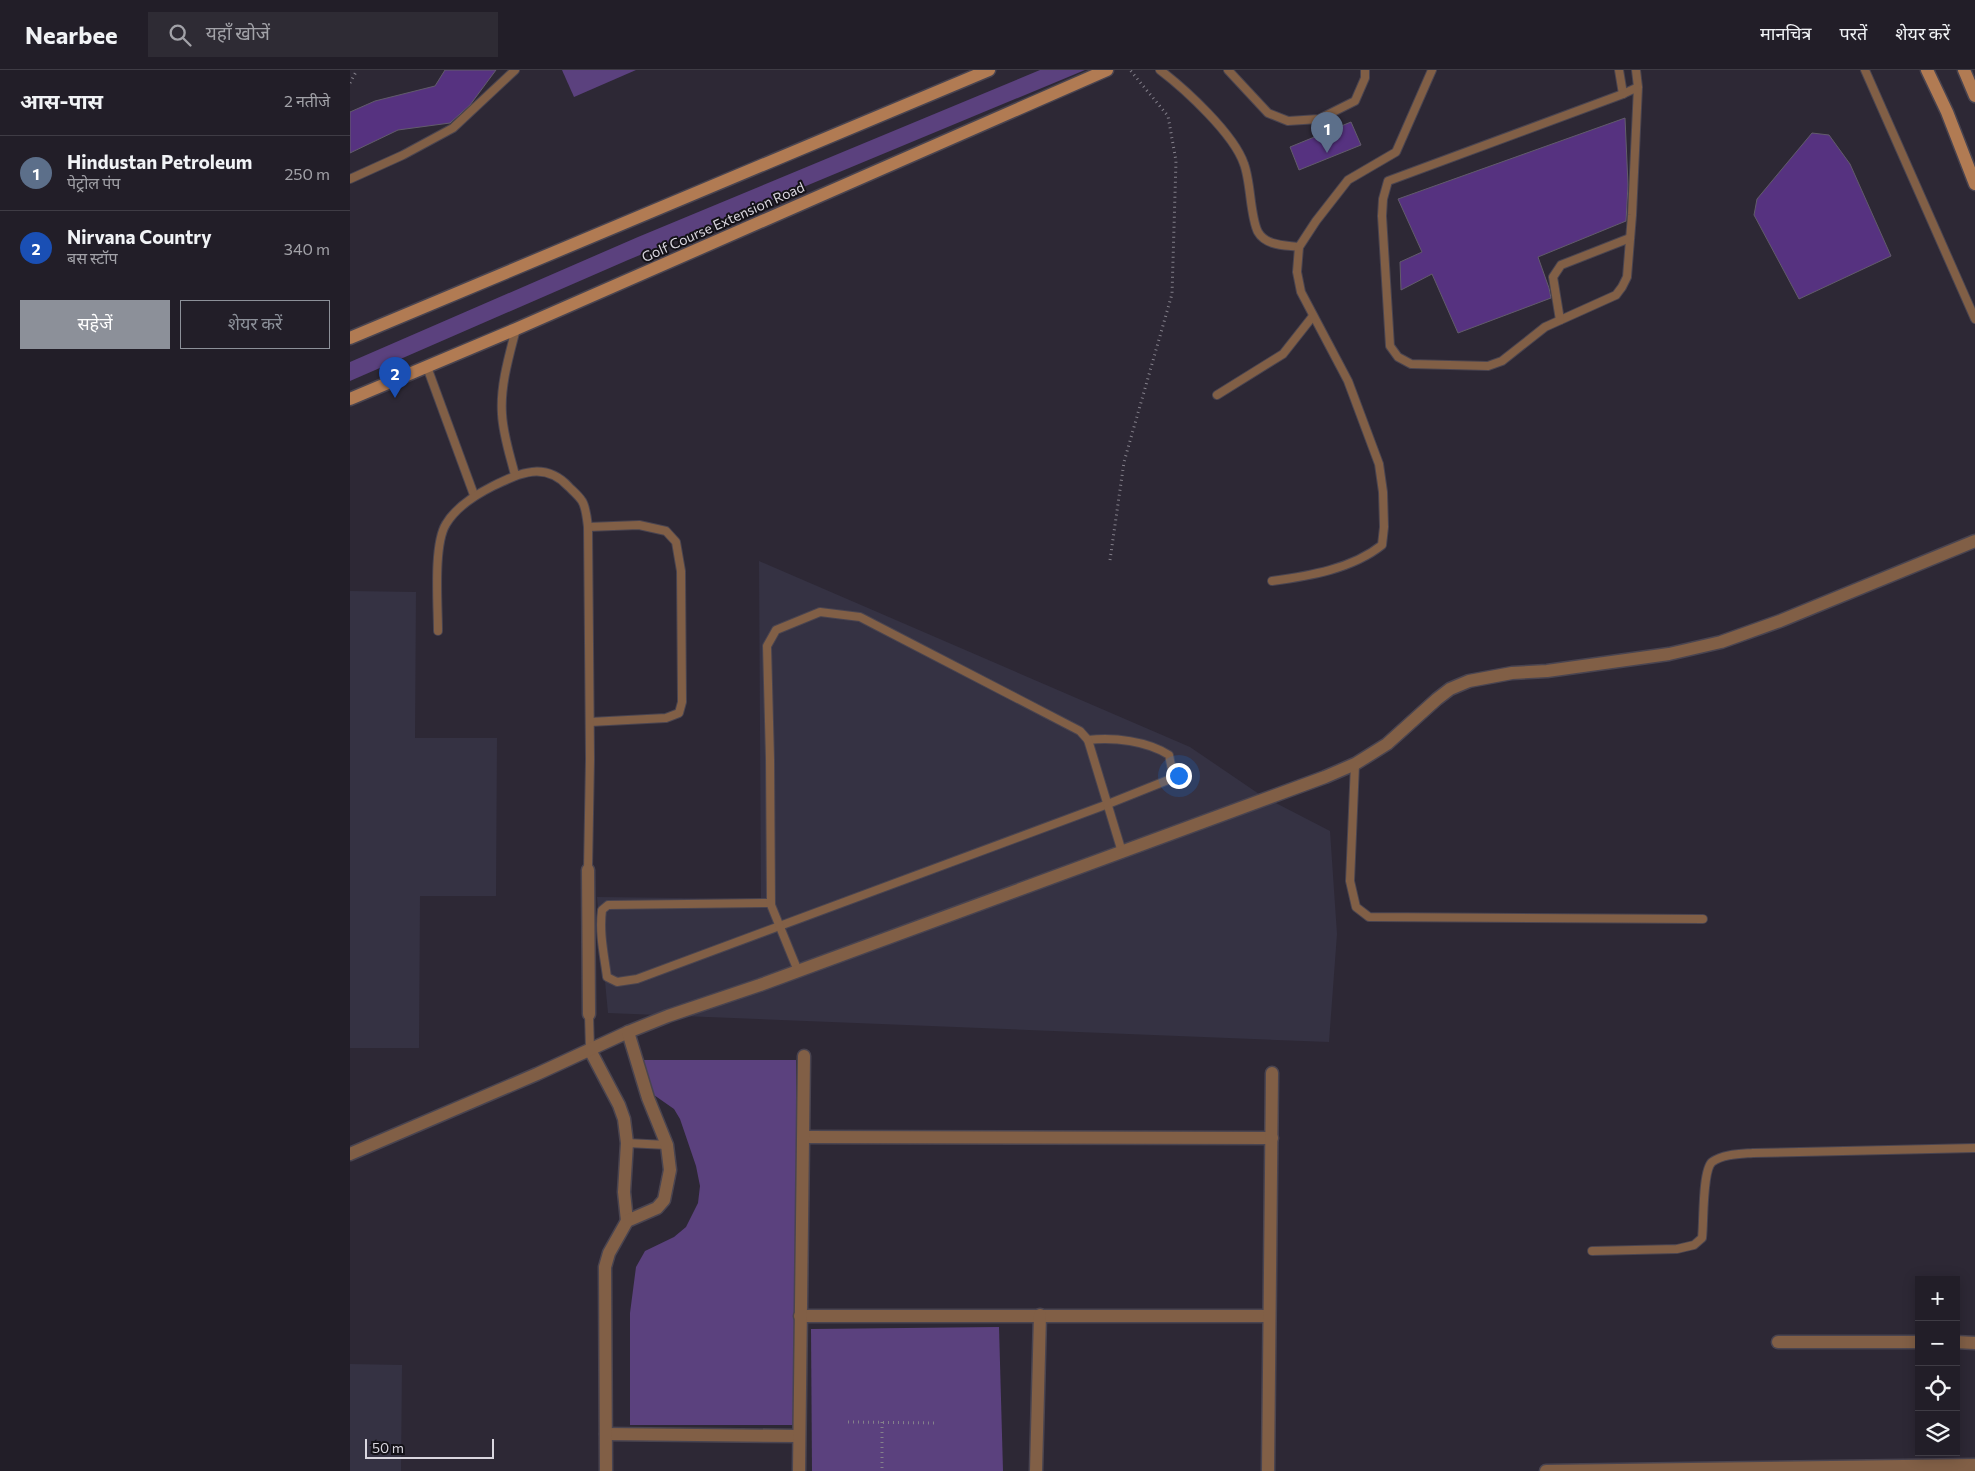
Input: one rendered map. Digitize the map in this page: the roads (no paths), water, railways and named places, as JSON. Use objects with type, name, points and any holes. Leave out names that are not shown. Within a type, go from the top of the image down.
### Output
[{"type":"main road","points":[[350,338],[990,70]]},
{"type":"main road","name":"Golf Course Extension Road","points":[[350,399],[516,330],[1107,70]]},
{"type":"main road","points":[[1927,70],[1947,112],[1975,184]]},
{"type":"main road","points":[[1964,70],[1975,96]]},
{"type":"street","points":[[350,1154],[537,1074],[628,1032],[1290,791],[1355,764],[1387,744],[1450,689],[1469,681],[1512,673],[1547,671],[1669,654],[1721,642],[1780,622],[1975,541]]},
{"type":"street","points":[[588,870],[589,1014]]},
{"type":"street","points":[[627,1221],[656,1208],[664,1200],[670,1170],[667,1145],[648,1098],[628,1032]]},
{"type":"street","points":[[590,1050],[619,1106],[624,1119],[627,1143],[624,1192],[627,1221],[609,1253],[605,1267],[606,1471]]},
{"type":"street","points":[[799,1471],[804,1056]]},
{"type":"street","points":[[1268,1471],[1272,1073]]},
{"type":"street","points":[[804,1137],[1272,1138]]},
{"type":"street","points":[[1036,1471],[1040,1315]]},
{"type":"street","points":[[800,1316],[1269,1316]]},
{"type":"street","points":[[1778,1342],[1915,1342]]},
{"type":"street","points":[[1960,1342],[1975,1342]]},
{"type":"street","points":[[606,1434],[798,1436]]},
{"type":"street","points":[[1546,1471],[1797,1469],[1975,1465]]},
{"type":"lane","points":[[350,179],[403,155],[453,128],[515,70]]},
{"type":"lane","points":[[1160,70],[1213,119],[1234,144],[1244,164],[1258,232],[1268,242],[1300,247]]},
{"type":"lane","points":[[1228,70],[1268,113],[1288,121],[1319,119],[1355,101],[1365,78],[1365,70]]},
{"type":"lane","points":[[1272,581],[1328,571],[1370,555],[1382,545],[1383,492],[1379,464],[1348,381],[1301,292],[1297,272],[1300,247],[1316,221],[1348,180],[1396,152],[1432,70]]},
{"type":"lane","points":[[1619,70],[1623,94]]},
{"type":"lane","points":[[1636,70],[1638,87],[1630,238],[1627,277],[1622,287],[1616,294],[1545,327],[1502,361],[1488,366],[1411,364],[1398,357],[1390,346],[1382,216],[1383,199],[1388,181],[1638,87]]},
{"type":"lane","points":[[1866,70],[1975,319]]},
{"type":"lane","points":[[1560,320],[1553,277],[1561,265],[1630,238]]},
{"type":"lane","points":[[1217,395],[1283,354],[1313,316]]},
{"type":"lane","points":[[515,475],[504,436],[502,412],[507,363],[516,330]]},
{"type":"lane","points":[[427,367],[474,495]]},
{"type":"lane","points":[[438,631],[438,566],[440,539],[445,525],[474,495],[515,475],[531,471],[543,471],[563,480],[583,501],[588,527],[590,722],[588,870]]},
{"type":"lane","points":[[588,527],[639,526],[666,531],[676,542],[681,580],[682,702],[679,713],[666,718],[590,722]]},
{"type":"lane","points":[[798,971],[771,903],[770,759],[766,646],[776,630],[820,612],[860,618],[1080,731],[1088,740],[1122,852]]},
{"type":"lane","points":[[771,903],[608,906],[602,910],[600,920],[600,933],[607,977],[617,982],[637,979],[1108,804],[1168,780],[1173,775],[1169,755],[1158,748],[1103,738],[1088,740]]},
{"type":"lane","points":[[1355,764],[1350,881],[1356,907],[1368,917],[1703,918]]},
{"type":"lane","points":[[589,1014],[590,1050]]},
{"type":"lane","points":[[627,1143],[667,1145]]},
{"type":"lane","points":[[1592,1251],[1677,1249],[1694,1246],[1702,1238],[1705,1176],[1711,1163],[1723,1157],[1753,1153],[1975,1148]]},
{"type":"place","name":"Hindustan Petroleum","points":[[1327,153]]},
{"type":"place","name":"Nirvana Country","points":[[395,398]]}]
